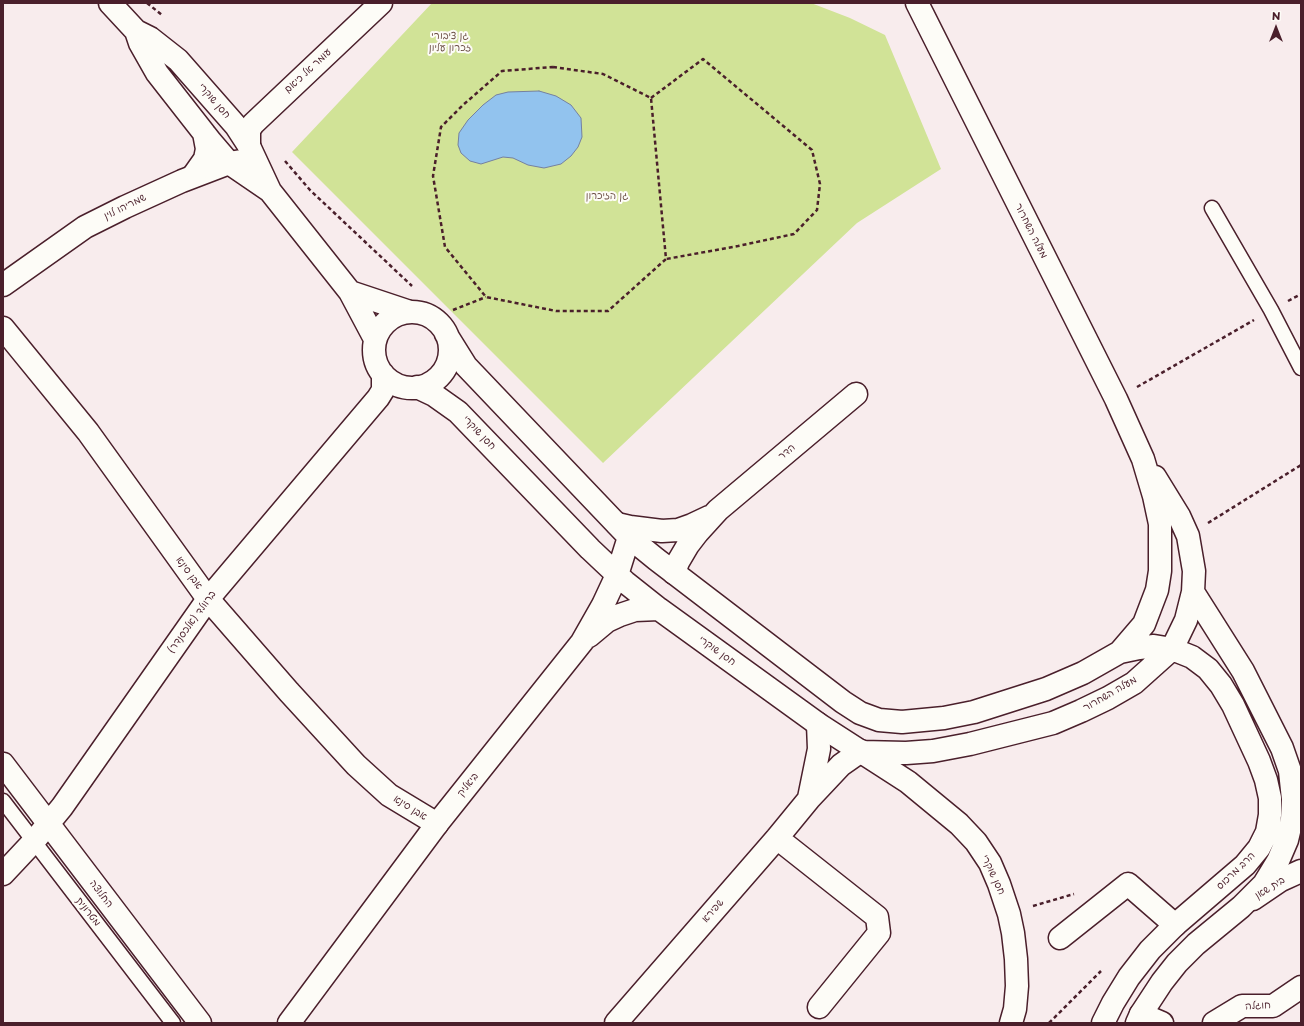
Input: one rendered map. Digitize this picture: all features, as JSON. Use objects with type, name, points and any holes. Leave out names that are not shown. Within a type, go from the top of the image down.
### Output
[{"type":"street","name":"חסן שוקרי","points":[[110,3],[136,31],[150,38],[178,60],[236,126],[249,146],[270,191],[350,292],[375,340]]},
{"type":"street","name":"עומר אל כיאם","points":[[249,146],[249,130],[253,124],[382,3]]},
{"type":"street","name":"מעלה השחרור","points":[[674,573],[843,702],[860,713],[879,720],[902,722],[944,718],[974,712],[1046,689],[1083,672],[1120,652],[1144,624],[1157,590],[1160,571],[1160,524],[1154,496],[1143,459],[1116,399],[917,3]]},
{"type":"street","name":"חסן שוקרי","points":[[136,31],[140,43],[156,73],[204,133],[229,162],[270,191]]},
{"type":"street","points":[[193,176],[205,159],[207,149],[204,133]]},
{"type":"street","name":"שמריהו לוין","points":[[3,285],[85,227],[125,206],[229,162],[247,160],[252,161],[258,166]]},
{"type":"street","points":[[350,292],[410,312],[421,313],[432,318],[440,325],[466,366],[623,531],[674,573]]},
{"type":"street","points":[[410,312],[399,314],[386,322],[380,329],[375,340],[374,351],[376,364],[382,374],[392,383],[404,387],[417,387],[428,384],[438,377],[445,368],[449,357],[450,346],[446,334]]},
{"type":"street","name":"אבן סינא","points":[[3,328],[88,432],[208,599],[289,692],[356,765],[389,795],[437,824]]},
{"type":"street","name":"ברוולד (אלכסנדר)","points":[[3,874],[34,841],[62,807],[208,599],[378,398],[382,390],[382,374]]},
{"type":"street","name":"חסן שוקרי","points":[[417,387],[434,395],[458,412],[617,575],[659,609],[818,724],[908,782],[959,824],[976,842],[990,863],[1009,914],[1016,959],[1018,986],[1015,1009],[1011,1023]]},
{"type":"street","name":"הדר","points":[[623,531],[630,527],[662,531],[678,530],[705,519],[718,510],[856,394]]},
{"type":"street","name":"מעלה השחרור","points":[[861,751],[906,753],[933,751],[970,744],[1053,723],[1081,711],[1134,683],[1172,649],[1186,620],[1193,592],[1194,571],[1188,536],[1179,516],[1167,494],[1143,459]]},
{"type":"street","name":"הדר","points":[[674,573],[678,562],[688,545],[718,510]]},
{"type":"street","name":"ביאליק","points":[[289,1023],[437,824],[582,642],[617,575],[623,531]]},
{"type":"street","points":[[1193,592],[1244,671],[1282,748],[1301,801]]},
{"type":"street","points":[[582,642],[607,621],[620,615],[635,610],[659,609]]},
{"type":"street","name":"הרב מרכוס","points":[[1103,1023],[1129,977],[1150,950],[1175,925],[1245,865],[1259,848],[1267,832],[1270,815],[1270,798],[1266,780],[1259,761],[1233,705],[1221,685],[1208,669],[1197,660],[1172,649],[1154,646],[1120,652]]},
{"type":"street","name":"שפירא","points":[[809,799],[819,749],[818,724]]},
{"type":"street","name":"שפירא","points":[[616,1023],[777,838],[809,799],[841,764],[861,751]]},
{"type":"street","name":"החלוצה","points":[[3,764],[200,1023]]},
{"type":"street","points":[[1162,1023],[1139,1019],[1162,982],[1177,963],[1196,944],[1241,908],[1264,884],[1278,861],[1287,840],[1292,819],[1293,799],[1290,771]]},
{"type":"street","points":[[777,838],[877,917],[879,933],[819,1007]]},
{"type":"street","name":"בית שאן","points":[[1241,908],[1281,880],[1301,871]]},
{"type":"street","points":[[1060,938],[1128,884],[1175,925]]},
{"type":"street","name":"חוגלה","points":[[1214,1023],[1242,1006],[1273,1006],[1301,987]]},
{"type":"lane","points":[[1212,208],[1271,310],[1301,368]]},
{"type":"lane","name":"מטרונית","points":[[3,801],[173,1023]]},
{"type":"path","points":[[147,3],[168,19]]},
{"type":"path","points":[[432,318],[486,297],[556,311],[608,311],[666,259],[794,234],[817,210],[820,184],[812,150],[703,59],[651,98]]},
{"type":"path","points":[[486,297],[445,247],[433,176],[441,127],[464,104],[502,71],[553,67],[603,74],[651,98]]},
{"type":"path","points":[[651,98],[666,259]]},
{"type":"path","points":[[284,160],[310,190],[413,287]]},
{"type":"path","points":[[1116,399],[1301,294]]},
{"type":"path","points":[[1188,536],[1301,465]]},
{"type":"path","points":[[1049,1023],[1101,971]]},
{"type":"green space","name":"גן הזיכרון","points":[[432,3],[811,3],[850,18],[885,35],[941,169],[857,223],[603,463],[292,152]]},
{"type":"water","points":[[539,91],[556,96],[571,105],[581,118],[582,137],[578,147],[571,156],[561,164],[544,168],[528,165],[513,158],[503,157],[481,164],[470,161],[461,153],[458,145],[459,133],[468,120],[483,105],[496,95],[508,92]]},
{"type":"park label","name":"גן ציבורי זכרון עליון","points":[[450,42]]}]
